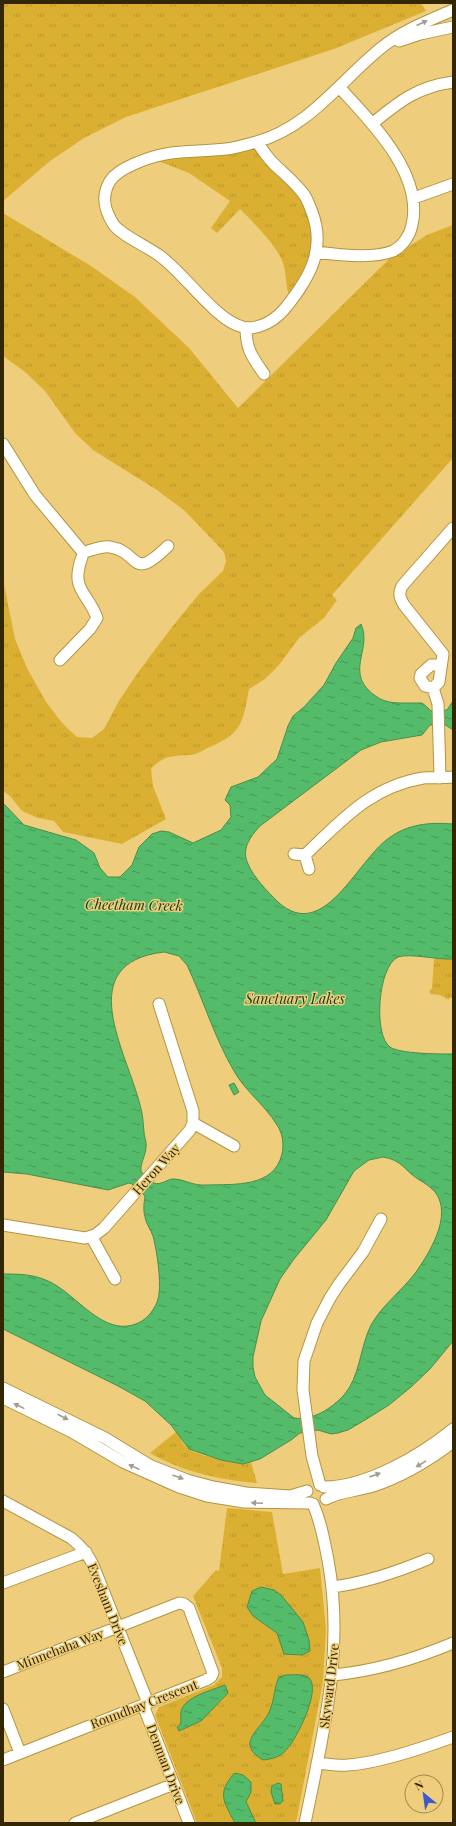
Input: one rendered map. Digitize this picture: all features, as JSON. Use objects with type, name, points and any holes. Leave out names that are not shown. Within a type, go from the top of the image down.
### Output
[{"type":"street","points":[[257,142],[271,161],[289,176],[306,198],[317,225],[317,252],[313,268],[303,285],[281,314],[264,325],[246,328],[223,318],[177,270],[159,255],[115,226],[106,209],[104,192],[112,178],[124,168],[151,156],[180,151],[228,149],[257,142],[280,132],[310,113],[340,88],[380,49],[399,34],[453,10]]},
{"type":"street","points":[[380,49],[420,34],[453,27]]},
{"type":"street","points":[[373,123],[400,101],[416,92],[439,84],[453,82]]},
{"type":"street","points":[[317,252],[334,254],[379,254],[394,250],[405,241],[411,230],[414,217],[414,198],[406,176],[390,146],[373,123],[340,88]]},
{"type":"street","points":[[414,198],[453,184]]},
{"type":"street","points":[[246,328],[246,341],[251,356],[264,374]]},
{"type":"street","points":[[3,444],[35,495],[84,552]]},
{"type":"street","points":[[433,688],[425,686],[420,678],[421,674],[436,666],[448,653],[404,605],[399,596],[399,591],[453,528]]},
{"type":"street","points":[[84,552],[110,547],[119,550],[138,564],[143,564],[154,559],[168,546]]},
{"type":"street","points":[[60,660],[90,629],[97,618],[78,584],[77,571],[84,552]]},
{"type":"street","points":[[433,688],[439,682],[436,666]]},
{"type":"street","points":[[433,688],[438,704],[440,778]]},
{"type":"street","points":[[294,854],[305,855],[355,808],[370,797],[387,788],[407,781],[424,778],[453,778]]},
{"type":"street","points":[[305,855],[309,869]]},
{"type":"street","points":[[159,1004],[192,1111],[193,1123],[234,1146]]},
{"type":"street","name":"Heron Way","points":[[91,1236],[104,1228],[186,1135],[193,1123]]},
{"type":"street","points":[[318,1502],[307,1498],[315,1488],[303,1375],[304,1361],[319,1319],[330,1298],[364,1252],[381,1220]]},
{"type":"street","points":[[3,1225],[80,1237],[91,1236],[116,1280]]},
{"type":"street","points":[[3,1388],[116,1445],[151,1466],[198,1484],[229,1490],[283,1496],[296,1495],[315,1488],[336,1486],[353,1482],[393,1467],[426,1449],[453,1428]]},
{"type":"street","points":[[3,1398],[72,1432],[110,1455],[165,1482],[208,1496],[250,1502],[318,1502],[339,1493],[371,1486],[403,1474],[422,1464],[453,1442]]},
{"type":"street","points":[[110,1455],[116,1445]]},
{"type":"street","points":[[315,1488],[327,1493],[318,1502]]},
{"type":"street","name":"Evesham Drive","points":[[3,1501],[66,1535],[84,1549],[94,1564],[145,1704]]},
{"type":"street","name":"Skyward Drive","points":[[305,1823],[329,1703],[333,1675],[335,1641],[332,1587],[318,1502]]},
{"type":"street","points":[[3,1583],[58,1562],[84,1549]]},
{"type":"street","points":[[332,1587],[387,1575],[429,1559]]},
{"type":"street","name":"Roundhay Crescent","points":[[3,1760],[206,1680],[212,1675],[212,1667],[189,1608],[182,1603],[118,1627]]},
{"type":"street","name":"Minnehaha Way","points":[[3,1672],[118,1627]]},
{"type":"street","points":[[333,1675],[368,1670],[396,1663],[453,1643]]},
{"type":"street","name":"Denman Drive","points":[[145,1704],[189,1823]]},
{"type":"street","points":[[3,1709],[20,1753]]},
{"type":"street","points":[[317,1764],[359,1764],[413,1750],[453,1737]]},
{"type":"street","points":[[81,1822],[174,1784]]},
{"type":"green space","points":[[3,3],[421,3],[426,11],[334,49],[126,117],[84,138],[50,161],[3,201]]},
{"type":"green space","points":[[263,141],[274,159],[321,224],[322,252],[317,269],[305,293],[295,306],[289,296],[283,263],[280,257],[264,234],[251,220],[240,209],[217,233],[211,228],[230,201],[189,173],[158,161],[180,151]]},
{"type":"green space","points":[[3,213],[91,266],[135,297],[189,348],[238,408],[389,259],[427,235],[453,225],[453,458],[332,595],[337,600],[324,618],[299,638],[279,665],[265,679],[249,689],[243,718],[235,731],[221,742],[198,753],[193,755],[169,757],[155,764],[151,769],[153,786],[166,819],[122,844],[63,832],[54,821],[38,818],[22,811],[10,796],[3,791],[3,579],[15,639],[27,668],[46,702],[63,724],[77,737],[92,738],[104,729],[120,699],[139,671],[199,594],[223,571],[226,561],[224,552],[185,511],[157,490],[93,450],[75,433],[45,391],[25,372],[3,356]]},
{"type":"green space","points":[[434,959],[452,959],[453,998],[449,998],[449,1000],[440,995],[431,994],[429,992],[432,988]]},
{"type":"green space","points":[[177,1431],[186,1447],[198,1453],[228,1461],[251,1462],[257,1483],[229,1480],[202,1474],[175,1465],[150,1453]]},
{"type":"green space","points":[[227,1508],[272,1512],[283,1574],[320,1568],[326,1629],[323,1682],[296,1823],[197,1823],[155,1715],[159,1707],[214,1685],[222,1677],[222,1668],[193,1596],[216,1570],[219,1571]]},
{"type":"water","name":"Sanctuary Lakes","points":[[361,624],[364,634],[360,671],[361,680],[367,688],[377,697],[385,701],[399,703],[422,703],[431,711],[447,710],[453,701],[453,730],[444,724],[430,725],[422,735],[381,742],[361,750],[260,826],[253,834],[246,848],[246,859],[257,879],[278,902],[295,912],[310,913],[325,906],[339,894],[377,849],[396,833],[420,825],[436,823],[453,824],[453,959],[410,956],[398,957],[391,963],[382,986],[380,1016],[381,1029],[385,1040],[390,1047],[411,1052],[453,1054],[453,1341],[430,1369],[411,1387],[389,1405],[348,1430],[331,1434],[318,1430],[300,1433],[260,1459],[243,1464],[221,1460],[189,1449],[171,1425],[145,1401],[3,1329],[3,1274],[20,1274],[48,1281],[59,1287],[92,1314],[104,1321],[116,1325],[129,1326],[145,1319],[156,1305],[159,1281],[154,1242],[144,1214],[145,1196],[132,1184],[129,1183],[108,1190],[27,1174],[3,1172],[3,803],[24,825],[76,840],[94,853],[100,868],[108,877],[120,877],[132,865],[139,847],[152,834],[161,831],[169,832],[193,843],[221,830],[231,817],[230,805],[225,800],[231,787],[258,777],[277,759],[293,716],[304,707],[324,685],[336,663],[353,638],[356,628]],"holes":[[[164,952],[179,956],[187,965],[227,1059],[244,1085],[267,1111],[281,1132],[283,1150],[278,1165],[271,1173],[262,1178],[252,1182],[229,1185],[198,1185],[175,1179],[157,1184],[151,1181],[141,1171],[146,1145],[141,1108],[117,1036],[112,1013],[112,991],[119,973],[136,960]],[[383,1157],[395,1160],[413,1176],[429,1186],[435,1192],[440,1201],[442,1211],[438,1233],[416,1272],[381,1311],[371,1325],[364,1343],[357,1371],[344,1395],[328,1409],[322,1412],[308,1418],[294,1418],[265,1395],[255,1377],[253,1357],[261,1321],[280,1279],[294,1259],[326,1220],[354,1171],[369,1160]]]},
{"type":"water","points":[[234,1083],[239,1092],[234,1095],[229,1085]]},
{"type":"water","points":[[261,1587],[274,1590],[281,1595],[303,1622],[309,1640],[310,1651],[302,1655],[284,1654],[277,1633],[253,1616],[247,1607],[252,1591]]},
{"type":"water","points":[[286,1675],[302,1675],[310,1679],[312,1694],[310,1704],[296,1735],[287,1749],[276,1757],[263,1760],[254,1753],[250,1747],[250,1741],[270,1710],[279,1677]]},
{"type":"water","points":[[225,1685],[228,1693],[201,1721],[179,1731],[177,1727],[181,1723],[181,1712],[187,1702],[199,1695]]},
{"type":"water","points":[[235,1773],[243,1775],[251,1782],[251,1792],[246,1802],[256,1823],[235,1823],[225,1803],[225,1786]]},
{"type":"water","points":[[278,1783],[281,1784],[283,1801],[280,1804],[275,1804],[271,1792],[272,1786]]},
{"type":"water label","name":"Cheetham Creek","points":[[134,905]]}]
